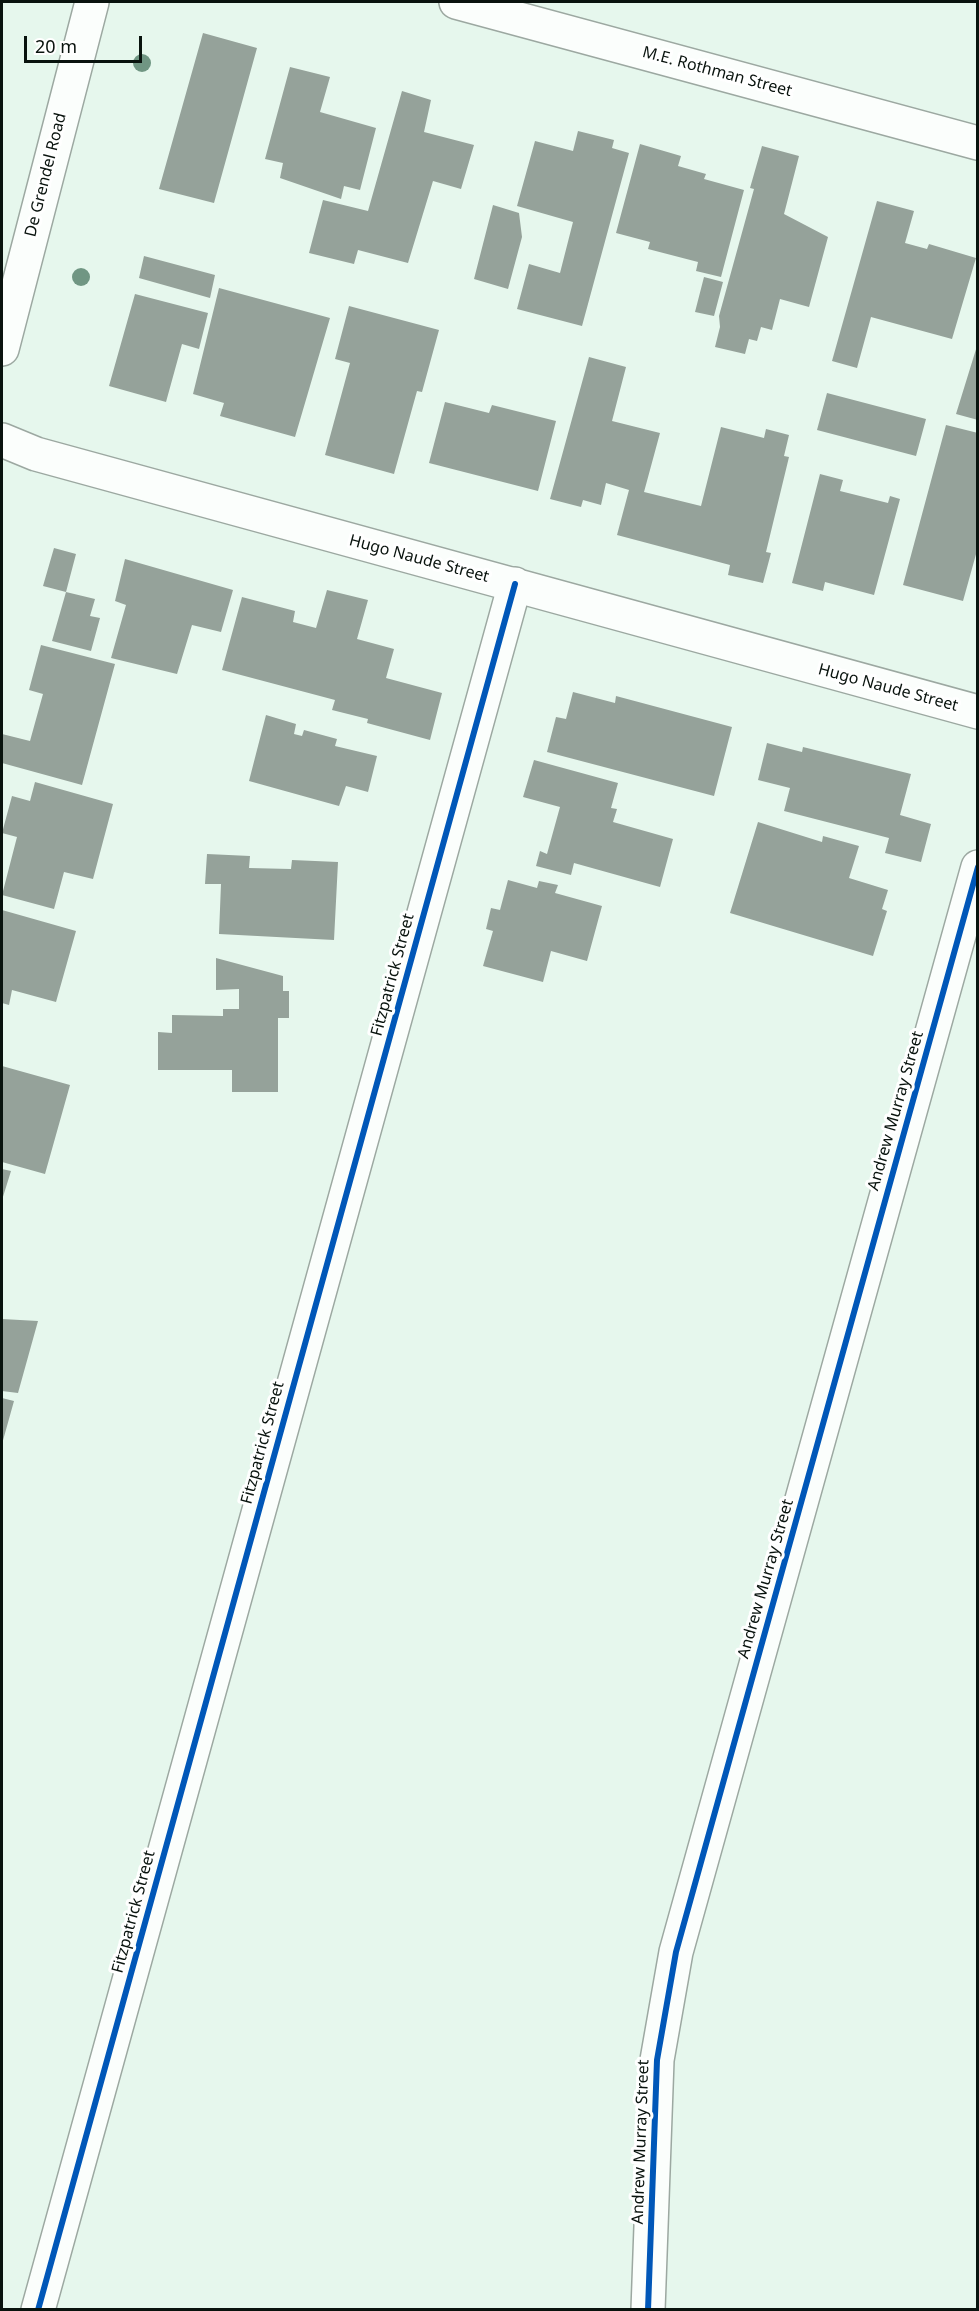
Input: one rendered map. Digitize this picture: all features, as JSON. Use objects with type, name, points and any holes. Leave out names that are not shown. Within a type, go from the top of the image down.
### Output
[{"type":"street","name":"De Grendel Road","points":[[2,349],[92,2]]},
{"type":"street","name":"M.E. Rothman Street","points":[[456,2],[978,143]]},
{"type":"street","name":"Hugo Naude Street","points":[[2,440],[36,454],[978,712]]},
{"type":"street","name":"Fitzpatrick Street","points":[[38,2310],[514,584]]},
{"type":"street","name":"Andrew Murray Street","points":[[648,2310],[657,2060],[676,1952],[978,867]]},
{"type":"building","points":[[203,33],[257,48],[214,203],[159,189]]},
{"type":"building","points":[[290,67],[330,77],[320,112],[376,128],[360,190],[344,186],[341,199],[280,178],[283,163],[265,159]]},
{"type":"building","points":[[402,91],[431,100],[424,132],[474,145],[461,189],[433,181],[408,263],[358,250],[354,264],[309,253],[323,200],[368,211]]},
{"type":"building","points":[[578,131],[614,140],[612,148],[629,153],[582,326],[517,309],[529,264],[560,273],[573,222],[517,206],[535,141],[573,151]]},
{"type":"building","points":[[640,144],[681,156],[678,166],[706,174],[704,179],[744,190],[721,277],[696,271],[698,262],[648,249],[650,242],[616,233]]},
{"type":"building","points":[[762,146],[799,156],[784,214],[828,237],[809,307],[780,299],[772,330],[761,327],[757,341],[749,339],[745,354],[715,347],[720,327],[719,316],[754,189],[750,188]]},
{"type":"building","points":[[877,201],[914,211],[905,243],[927,249],[929,244],[976,258],[952,339],[871,317],[857,368],[832,361]]},
{"type":"building","points":[[493,205],[519,213],[522,237],[508,289],[474,279]]},
{"type":"building","points":[[144,256],[215,275],[210,298],[139,278]]},
{"type":"building","points":[[704,277],[723,282],[714,316],[695,312]]},
{"type":"building","points":[[219,288],[330,318],[295,437],[220,416],[224,403],[193,394]]},
{"type":"building","points":[[135,294],[208,313],[199,349],[182,344],[166,402],[109,386]]},
{"type":"building","points":[[349,306],[439,330],[422,392],[417,391],[394,474],[325,455],[350,363],[335,359]]},
{"type":"building","points":[[978,346],[978,420],[956,414]]},
{"type":"building","points":[[589,357],[626,367],[612,421],[660,433],[644,492],[701,506],[721,427],[764,438],[766,429],[789,435],[784,456],[789,457],[766,552],[771,553],[763,583],[728,575],[730,565],[617,535],[629,490],[606,483],[601,505],[583,500],[581,507],[550,499]]},
{"type":"building","points":[[827,393],[926,419],[916,456],[817,430]]},
{"type":"building","points":[[445,402],[489,413],[492,405],[556,421],[538,491],[429,463]]},
{"type":"building","points":[[946,425],[978,433],[978,547],[963,601],[903,585]]},
{"type":"building","points":[[820,474],[843,480],[840,491],[888,503],[890,496],[900,499],[874,595],[825,582],[823,591],[792,583]]},
{"type":"building","points":[[54,548],[76,554],[66,592],[43,586]]},
{"type":"building","points":[[125,559],[233,590],[221,632],[192,625],[177,674],[111,658],[126,605],[115,601]]},
{"type":"building","points":[[327,590],[368,600],[357,639],[394,649],[386,678],[442,693],[430,740],[367,723],[368,719],[332,710],[335,700],[222,670],[242,597],[295,611],[293,622],[316,628]]},
{"type":"building","points":[[66,592],[95,599],[90,616],[100,618],[91,651],[52,641]]},
{"type":"building","points":[[41,645],[115,664],[82,785],[2,763],[2,734],[30,741],[43,694],[29,690]]},
{"type":"building","points":[[573,692],[615,703],[616,696],[732,727],[714,796],[547,752],[556,717],[566,719]]},
{"type":"building","points":[[266,715],[296,724],[294,734],[302,736],[304,730],[337,739],[335,746],[377,756],[368,792],[346,786],[339,806],[249,781]]},
{"type":"building","points":[[767,743],[802,752],[803,747],[911,774],[900,815],[931,824],[921,862],[885,853],[889,838],[784,811],[790,788],[758,780]]},
{"type":"building","points":[[534,760],[618,783],[611,808],[617,809],[613,822],[673,839],[660,887],[574,863],[571,875],[536,866],[540,851],[547,854],[560,807],[523,797]]},
{"type":"building","points":[[35,782],[113,804],[93,879],[64,872],[54,909],[2,895],[17,837],[2,833],[12,796],[30,801]]},
{"type":"building","points":[[758,822],[822,842],[823,836],[859,846],[849,878],[888,890],[882,909],[887,911],[873,956],[730,913]]},
{"type":"building","points":[[207,854],[250,856],[249,868],[291,869],[292,860],[338,862],[334,940],[219,934],[221,884],[205,884]]},
{"type":"building","points":[[508,880],[537,888],[539,881],[558,885],[555,893],[602,906],[587,961],[551,951],[543,982],[483,966],[493,931],[486,929],[491,908],[500,910]]},
{"type":"building","points":[[2,910],[76,931],[56,1002],[12,990],[9,1005],[2,1003]]},
{"type":"building","points":[[216,958],[283,976],[283,991],[289,991],[289,1018],[278,1018],[278,1092],[232,1092],[232,1070],[158,1070],[158,1032],[172,1033],[172,1015],[223,1016],[223,1009],[239,1009],[239,989],[216,990]]},
{"type":"building","points":[[2,1066],[70,1085],[45,1174],[2,1162]]},
{"type":"building","points":[[2,1169],[11,1171],[2,1200]]},
{"type":"building","points":[[2,1319],[38,1321],[18,1393],[2,1391]]},
{"type":"building","points":[[2,1398],[14,1401],[2,1444]]},
{"type":"cycle path","points":[[38,2310],[515,584]]},
{"type":"cycle path","points":[[648,2310],[657,2060],[676,1952],[978,867]]}]
